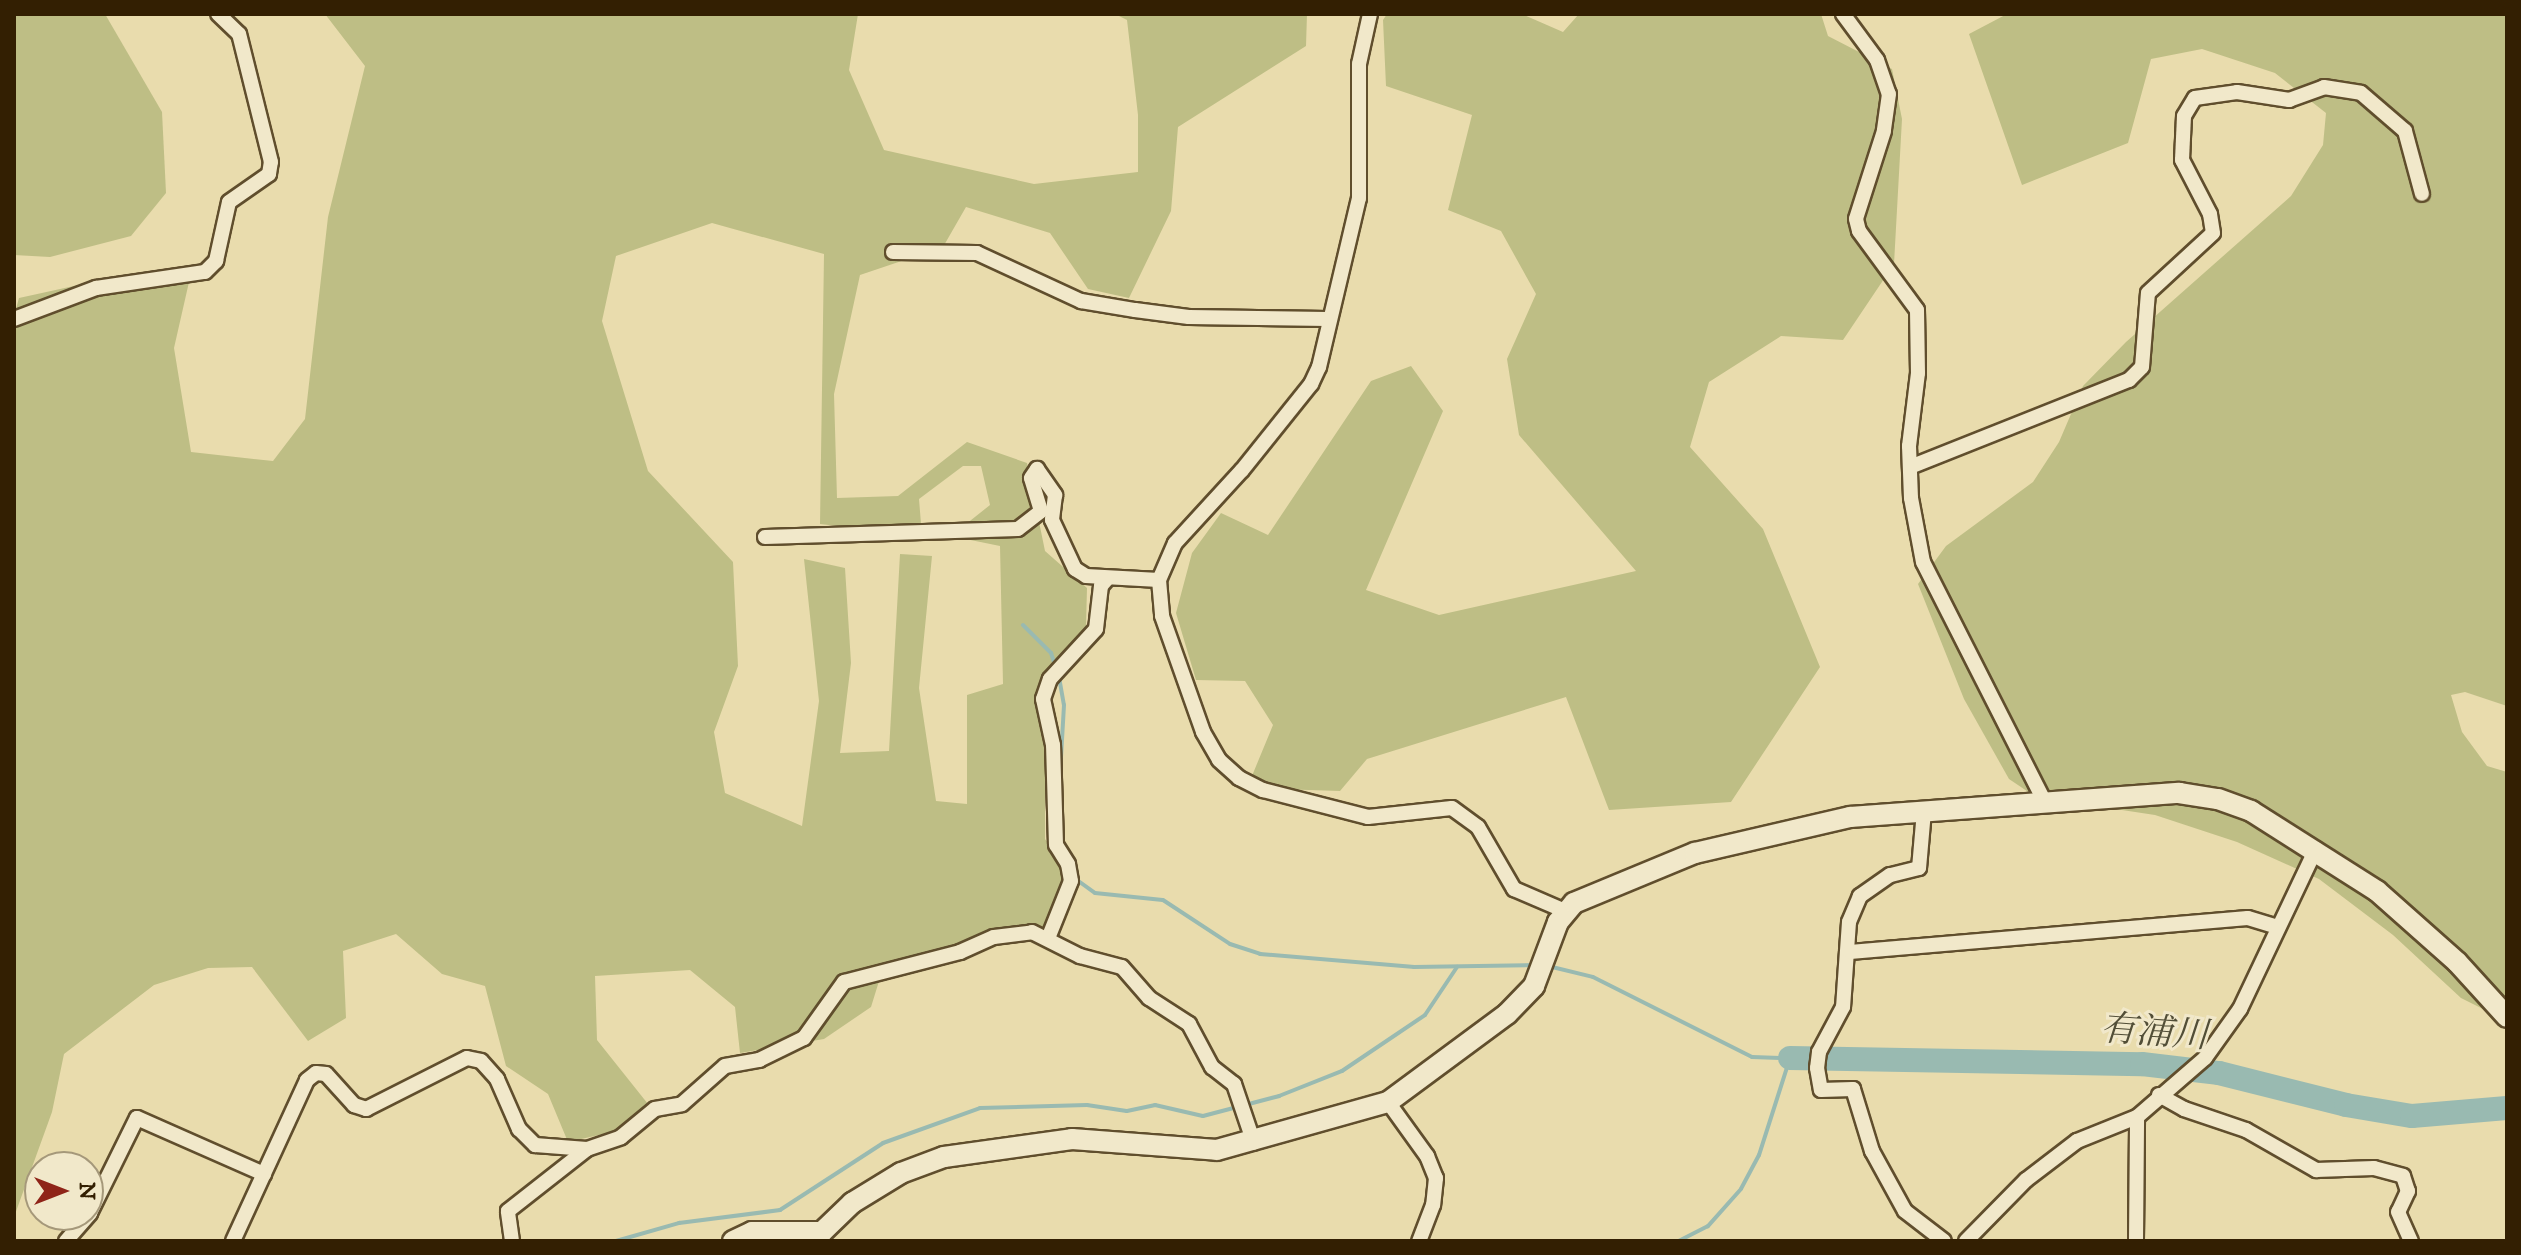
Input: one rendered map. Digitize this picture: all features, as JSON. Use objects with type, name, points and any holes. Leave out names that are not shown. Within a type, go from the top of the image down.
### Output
[{"type":"street","points":[[14,319],[96,288],[205,272],[216,261],[229,202],[269,174],[271,162],[239,34],[218,14]]},
{"type":"street","points":[[1370,14],[1359,64],[1359,198],[1311,384],[1175,543],[1159,580],[1162,616],[1186,690],[1219,760],[1239,778],[1263,790],[1368,817],[1452,808],[1478,827],[1514,889],[1565,911]]},
{"type":"street","points":[[1843,14],[1877,60],[1889,94],[1884,131],[1856,219],[1859,231],[1917,310],[1911,498],[1930,579],[2044,801]]},
{"type":"street","points":[[1910,467],[2129,380],[2142,367],[2148,293],[2213,233],[2210,214],[2182,160],[2184,116],[2195,98],[2237,92],[2289,100],[2324,87],[2361,93],[2405,131],[2422,194]]},
{"type":"street","points":[[893,252],[977,253],[1081,301],[1135,310],[1189,317],[1327,319]]},
{"type":"street","points":[[765,537],[1018,529],[1041,511],[1031,478],[1037,469],[1055,495],[1052,520],[1075,569],[1107,579],[1159,580]]},
{"type":"street","points":[[1049,936],[1071,881],[1055,827],[1053,745],[1043,699],[1050,679],[1096,629],[1101,586],[1107,579]]},
{"type":"street","points":[[733,1241],[752,1232],[822,1232],[852,1203],[901,1173],[982,1149],[1072,1139],[1217,1150],[1248,1132],[1388,1102],[1507,1014],[1534,986],[1565,911],[1695,853],[1785,829],[1924,811],[2179,793],[2218,799],[2251,811],[2316,849],[2421,928],[2507,1017]]},
{"type":"street","points":[[1924,811],[1923,862],[1919,868],[1890,875],[1860,896],[1849,922],[1850,952],[1843,1007],[1819,1052],[1817,1068],[1821,1090],[1853,1089],[1872,1151],[1905,1211],[1944,1241]]},
{"type":"street","points":[[1966,1241],[2026,1180],[2077,1141],[2137,1117],[2205,1058],[2226,1030],[2316,849]]},
{"type":"street","points":[[1850,952],[2248,918],[2278,927]]},
{"type":"street","points":[[233,1241],[307,1080],[316,1073],[326,1074],[354,1105],[366,1109],[467,1058],[481,1061],[497,1079],[519,1129],[535,1145],[559,1151],[587,1149],[621,1137],[655,1109],[682,1104],[725,1066],[759,1060],[804,1038],[844,982],[960,952],[994,937],[1032,932],[1049,936],[1080,956],[1122,967],[1149,998],[1189,1024],[1212,1067],[1234,1084],[1248,1132]]},
{"type":"street","points":[[2159,1095],[2246,1130],[2316,1170],[2374,1168],[2403,1176],[2408,1191],[2398,1212],[2411,1241]]},
{"type":"street","points":[[1388,1102],[1427,1156],[1436,1178],[1433,1205],[1419,1241]]},
{"type":"street","points":[[2136,1241],[2137,1117]]},
{"type":"street","points":[[66,1241],[90,1213],[137,1118],[264,1174]]},
{"type":"street","points":[[512,1241],[508,1211],[587,1149]]},
{"type":"green space","points":[[14,14],[105,14],[162,112],[166,193],[131,236],[50,257],[14,255]]},
{"type":"green space","points":[[325,14],[858,14],[849,70],[884,150],[1034,184],[1138,172],[1138,115],[1127,20],[1115,14],[1307,14],[1306,46],[1178,127],[1171,211],[1129,298],[1088,289],[1050,233],[966,207],[943,247],[860,275],[834,394],[837,498],[898,496],[967,442],[1027,463],[1045,551],[1087,588],[1086,626],[1035,696],[1045,746],[1045,839],[1070,875],[1048,931],[884,965],[871,1007],[824,1039],[740,1053],[735,1007],[690,970],[595,976],[597,1040],[648,1104],[634,1127],[568,1142],[548,1094],[506,1066],[485,986],[442,974],[396,934],[343,951],[346,1018],[308,1041],[252,967],[208,968],[154,985],[64,1054],[52,1112],[38,1151],[24,1151],[24,1189],[14,1217],[14,316],[19,298],[124,275],[189,282],[174,348],[191,452],[273,461],[305,419],[328,217],[365,66]],"holes":[[[712,223],[824,254],[820,524],[922,536],[919,499],[963,466],[981,466],[990,505],[951,536],[1000,546],[1003,684],[967,695],[967,804],[936,801],[919,688],[932,556],[900,554],[889,751],[840,753],[851,663],[845,568],[804,559],[819,701],[802,826],[725,793],[714,732],[738,666],[733,562],[648,471],[602,321],[616,256]]]},
{"type":"green space","points":[[1387,14],[1522,14],[1563,32],[1579,14],[1821,14],[1828,36],[1892,69],[1902,119],[1894,264],[1843,340],[1781,336],[1709,382],[1690,447],[1763,529],[1820,667],[1731,802],[1609,810],[1566,697],[1367,759],[1340,791],[1247,788],[1273,725],[1245,681],[1196,680],[1176,613],[1192,553],[1221,513],[1268,535],[1371,381],[1411,366],[1443,411],[1366,590],[1439,615],[1636,571],[1519,435],[1507,359],[1536,294],[1501,231],[1448,210],[1472,115],[1386,86],[1383,20]]},
{"type":"green space","points":[[2007,14],[2507,14],[2507,706],[2465,692],[2451,695],[2462,732],[2487,766],[2507,772],[2507,1021],[2461,998],[2393,935],[2319,879],[2237,842],[2155,815],[2036,797],[2009,779],[1964,699],[1918,584],[1946,546],[2033,482],[2059,442],[2083,386],[2126,342],[2291,196],[2323,145],[2326,113],[2275,73],[2202,49],[2151,59],[2128,143],[2022,185],[1969,34]]},
{"type":"waterway","points":[[1023,625],[1051,653],[1056,668]]},
{"type":"waterway","points":[[1059,677],[1064,705],[1060,775]]},
{"type":"waterway","points":[[1077,880],[1095,893],[1163,900],[1230,944],[1260,954],[1414,967],[1535,965]]},
{"type":"waterway","points":[[1548,966],[1593,977],[1752,1057],[1790,1058],[1759,1155],[1741,1189],[1708,1226],[1679,1241]]},
{"type":"waterway","points":[[616,1241],[679,1223],[780,1210],[883,1143],[980,1108],[1087,1105],[1127,1111],[1155,1105],[1203,1116],[1279,1096],[1342,1071],[1425,1015],[1457,967]]},
{"type":"waterway","name":"有浦川","points":[[1790,1058],[2142,1064],[2219,1073],[2346,1105],[2412,1116],[2507,1108]]}]
